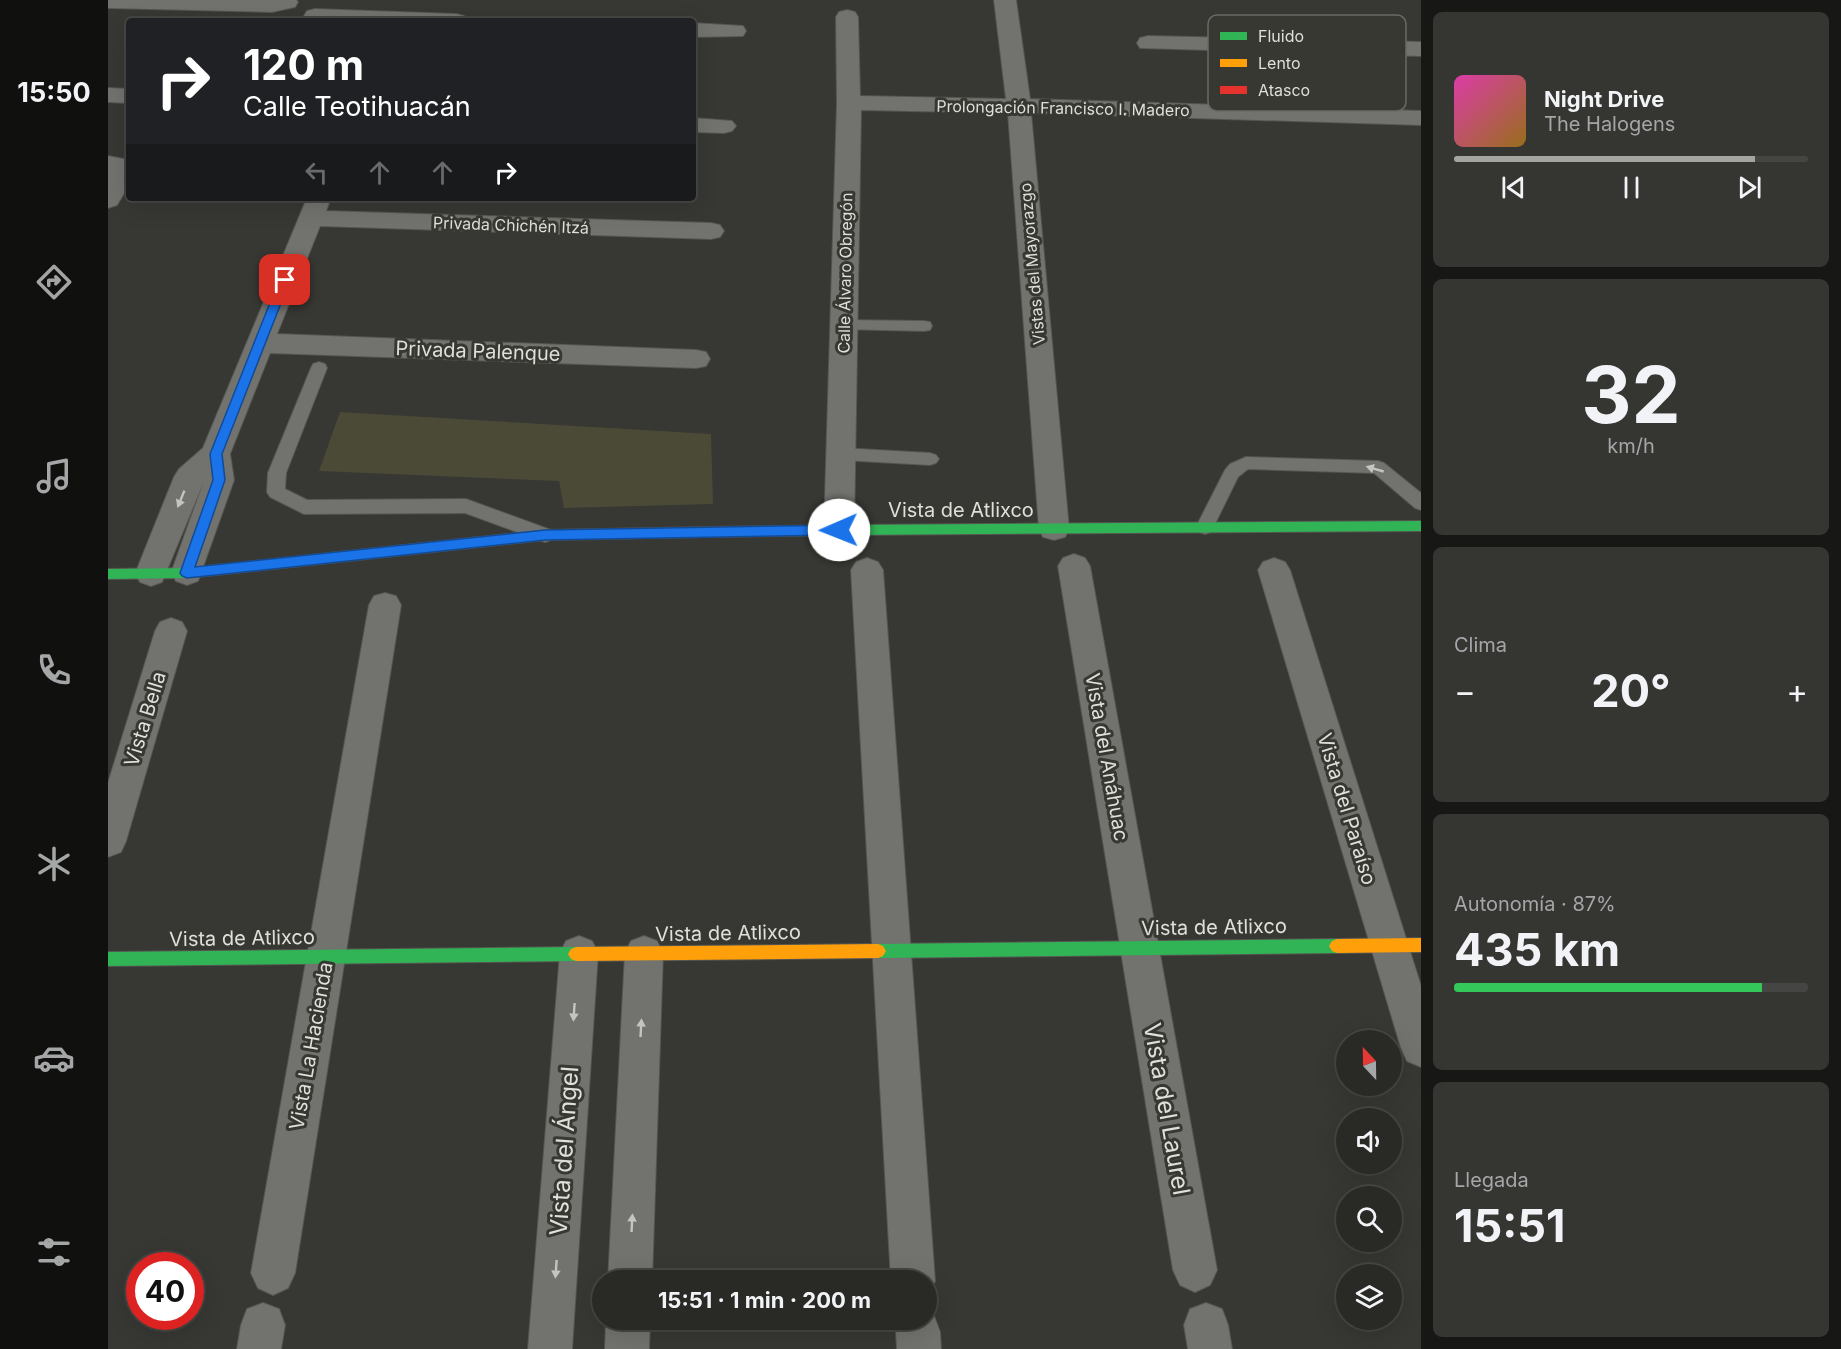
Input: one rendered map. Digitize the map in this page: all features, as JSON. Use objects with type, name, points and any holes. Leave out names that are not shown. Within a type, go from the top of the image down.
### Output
[{"type":"street","name":"Vistas del Mayorazgo","points":[[1005,0],[1019,106],[1054,529]]},
{"type":"street","points":[[108,2],[272,6],[288,2]]},
{"type":"street","points":[[315,16],[353,18]]},
{"type":"street","name":"Calle Álvaro Obregón","points":[[839,530],[849,103],[847,17]]},
{"type":"street","points":[[696,30],[735,32]]},
{"type":"street","points":[[1148,44],[1208,45]]},
{"type":"street","points":[[1406,49],[1421,49]]},
{"type":"street","points":[[108,95],[126,96]]},
{"type":"street","name":"Prolongación Francisco I. Madero","points":[[849,103],[1421,118]]},
{"type":"street","points":[[696,125],[724,126]]},
{"type":"street","points":[[108,163],[122,166],[122,175],[108,200]]},
{"type":"street","points":[[187,573],[219,480],[216,454],[314,208]]},
{"type":"street","name":"Privada Chichén Itzá","points":[[314,208],[711,231]]},
{"type":"street","name":"Privada Palenque","points":[[259,343],[696,359]]},
{"type":"street","points":[[151,574],[189,477],[216,454]]},
{"type":"street","name":"Vista de Atlixco","points":[[108,574],[187,573],[545,535],[839,530],[1421,526]]},
{"type":"street","name":"Vista del Anáhuac","points":[[1074,566],[1140,948]]},
{"type":"street","points":[[867,570],[913,1270]]},
{"type":"street","name":"Vista del Paraíso","points":[[1274,570],[1405,945],[1421,1048]]},
{"type":"street","name":"Vista La Hacienda","points":[[273,1273],[385,605]]},
{"type":"street","name":"Vista Bella","points":[[108,841],[171,632]]},
{"type":"street","name":"Vista de Atlixco","points":[[108,959],[1405,945]]},
{"type":"street","name":"Vista del Laurel","points":[[1140,948],[1195,1270]]},
{"type":"street","name":"Vista del Ángel","points":[[550,1349],[579,953]]},
{"type":"street","points":[[630,1270],[644,953]]},
{"type":"street","points":[[627,1349],[628,1330]]},
{"type":"lane","points":[[844,325],[924,326]]},
{"type":"lane","points":[[319,368],[277,473],[276,492],[304,507],[466,506],[545,535]]},
{"type":"lane","points":[[841,454],[930,459]]},
{"type":"lane","points":[[1205,527],[1231,474],[1236,468],[1246,463],[1378,467],[1421,503]]},
{"type":"shaded area","points":[[340,412],[711,434],[713,504],[564,508],[559,481],[319,471]]},
{"type":"traffic: fast","points":[[848,530],[1421,526]]},
{"type":"traffic: fast","points":[[108,574],[187,573],[545,535],[710,532]]},
{"type":"traffic: fast","points":[[878,951],[1337,946]]},
{"type":"traffic: fast","points":[[108,959],[576,954]]},
{"type":"traffic: slow","points":[[1337,946],[1421,945]]},
{"type":"traffic: slow","points":[[576,954],[878,951]]},
{"type":"traffic: jam","points":[[710,532],[848,530]]},
{"type":"route","points":[[285,280],[216,454],[219,480],[187,573],[545,535],[839,530]]}]
